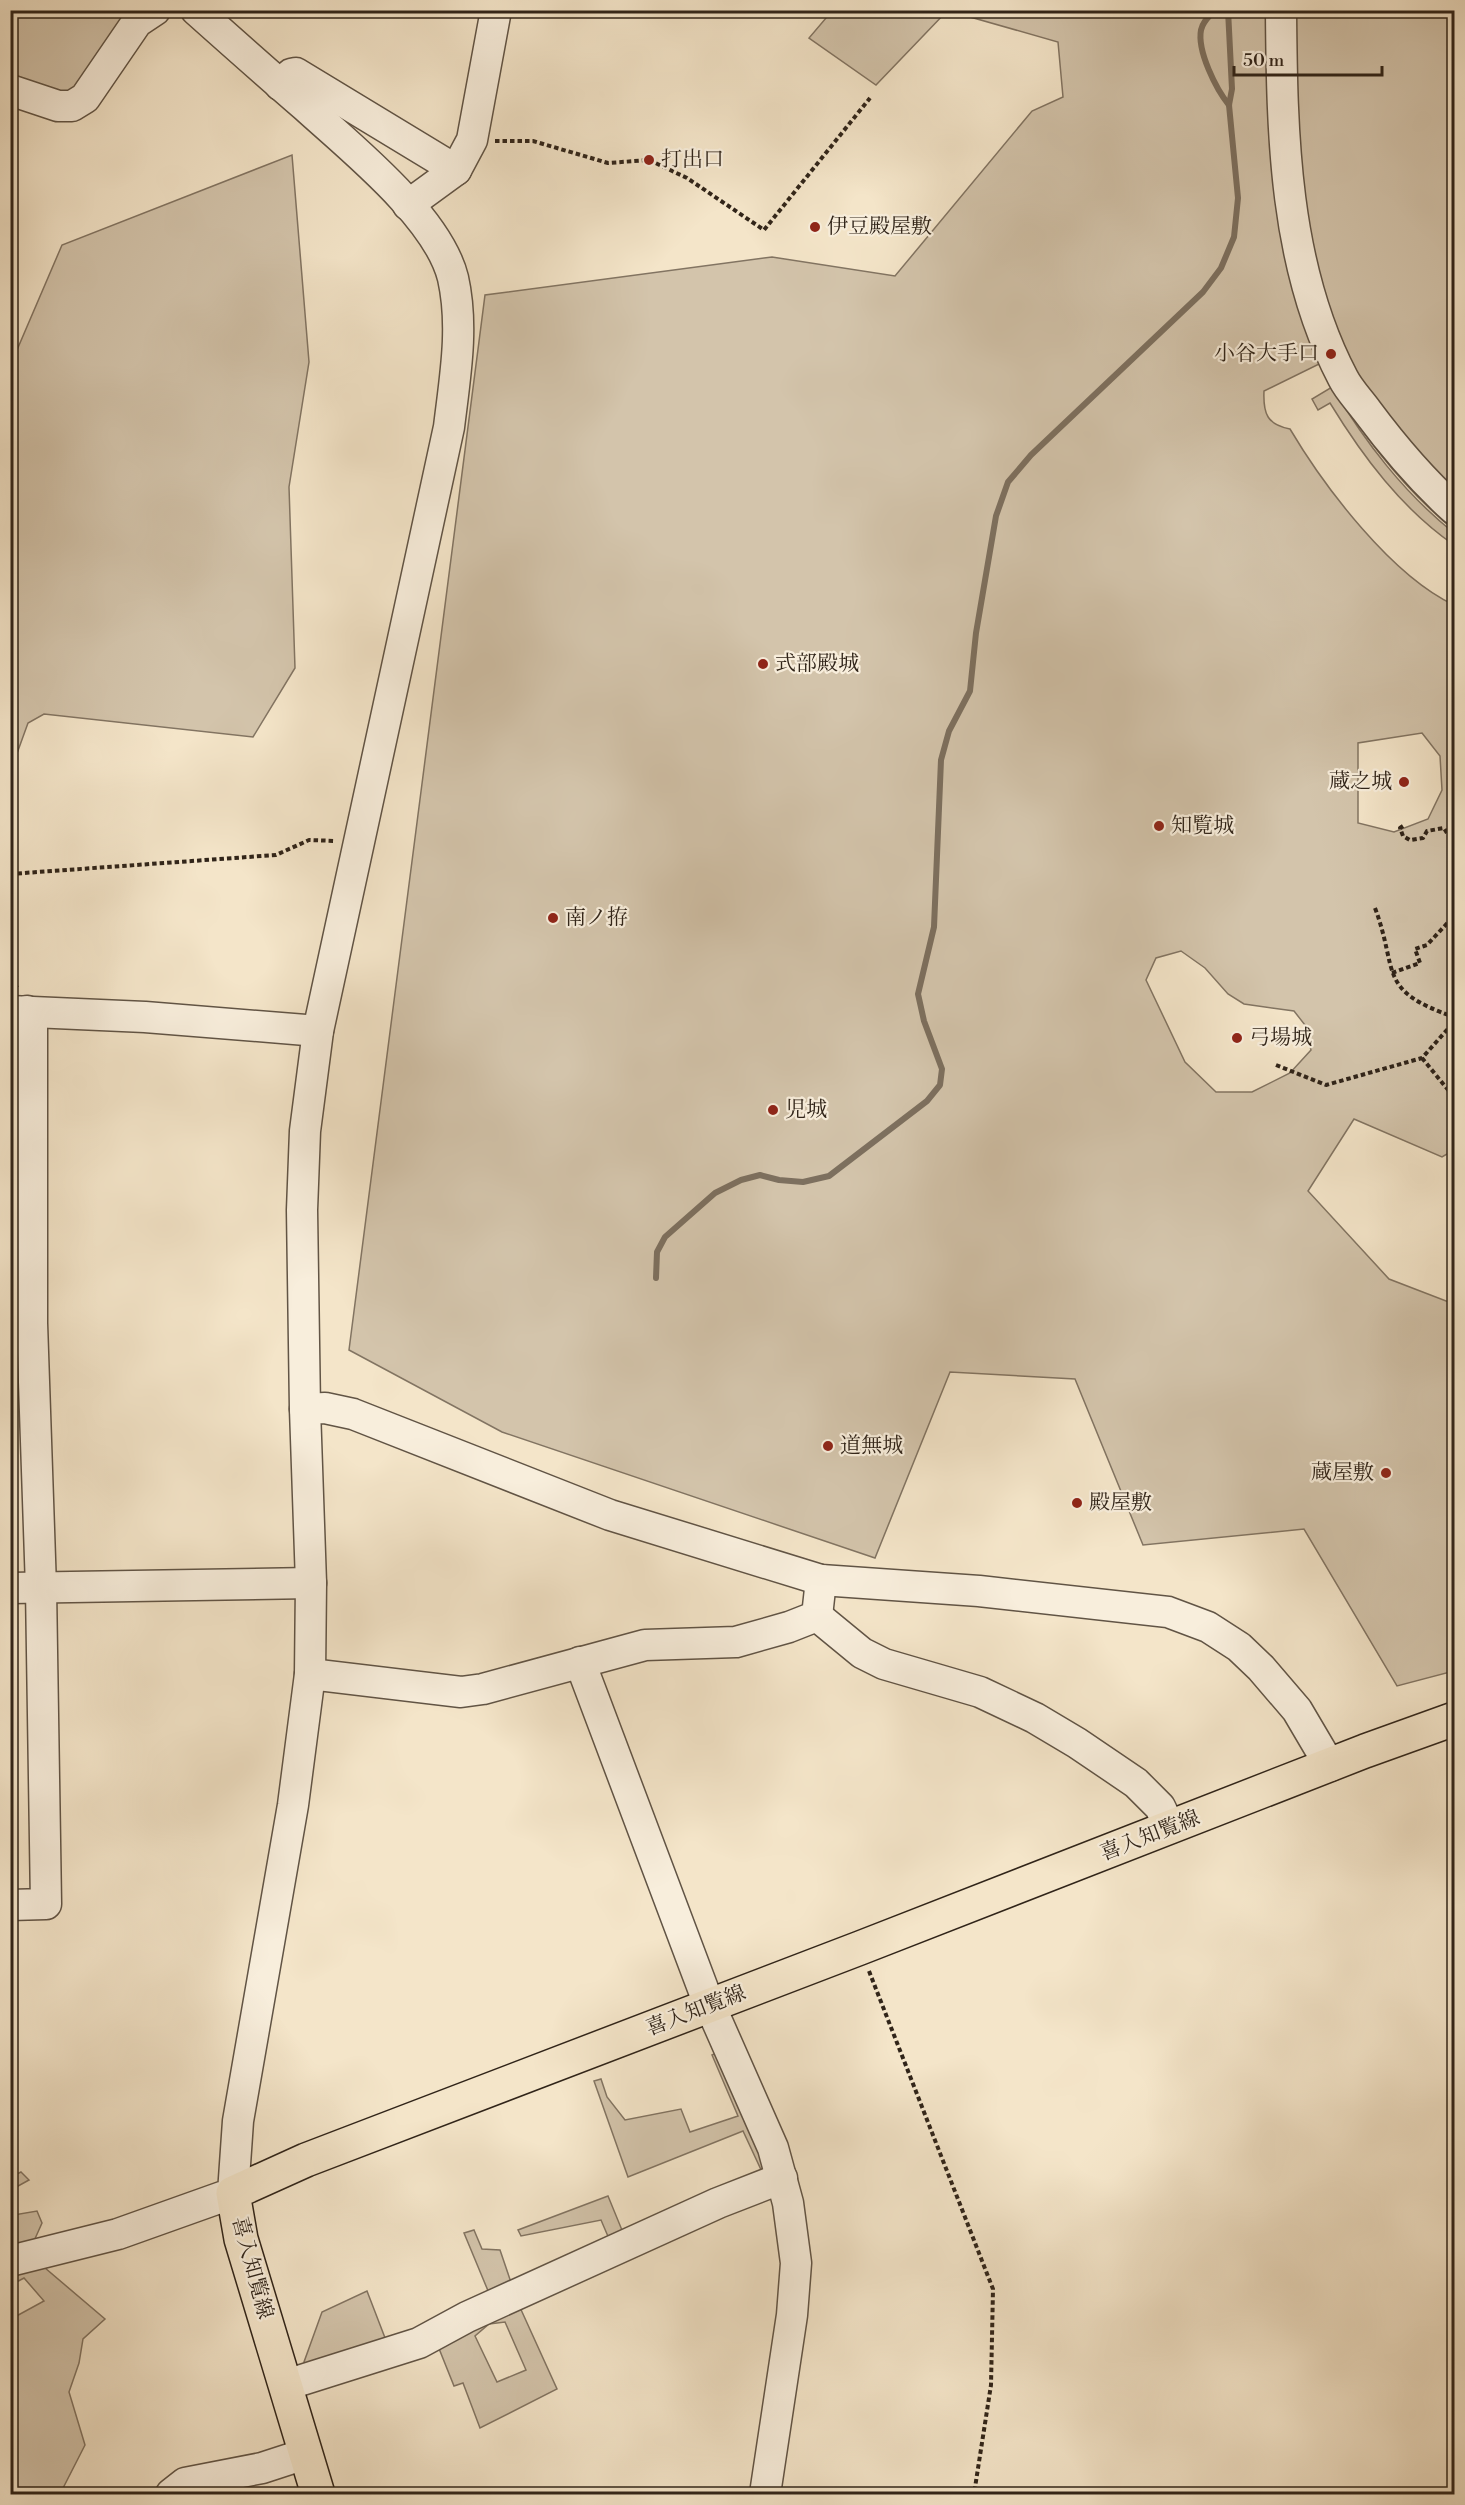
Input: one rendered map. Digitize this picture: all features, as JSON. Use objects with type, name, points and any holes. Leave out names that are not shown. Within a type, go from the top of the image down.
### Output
[{"type":"main road","name":"喜入知覧線","points":[[318,2494],[241,2239],[233,2193],[306,2160],[1330,1766],[1452,1728]]},
{"type":"street","points":[[10,90],[58,106],[72,106],[85,98],[137,22],[155,10]]},
{"type":"street","points":[[10,2261],[118,2234],[233,2193],[238,2121],[293,1805],[310,1674],[311,1583],[305,1409],[302,1210],[306,1131],[318,1031],[449,427],[458,359],[459,328],[452,276],[439,244],[408,205],[363,158],[196,10]]},
{"type":"street","points":[[408,205],[456,170],[472,140],[496,10]]},
{"type":"street","points":[[1281,10],[1282,103],[1291,208],[1310,297],[1331,354],[1344,381],[1392,445],[1455,509]]},
{"type":"street","points":[[280,84],[291,74],[297,73],[456,170]]},
{"type":"street","points":[[19,1011],[146,1017],[318,1031]]},
{"type":"street","points":[[10,1905],[46,1904],[41,1588],[32,1323],[32,1026],[19,1011]]},
{"type":"street","points":[[305,1409],[325,1408],[353,1414],[610,1515],[821,1580],[979,1591],[1168,1612],[1208,1627],[1239,1647],[1261,1668],[1297,1710],[1330,1766]]},
{"type":"street","points":[[817,1616],[821,1580]]},
{"type":"street","points":[[10,1588],[311,1583]]},
{"type":"street","points":[[310,1674],[461,1692],[483,1689],[645,1645],[736,1642],[789,1627],[817,1616]]},
{"type":"street","points":[[817,1616],[862,1653],[884,1664],[980,1692],[1035,1718],[1077,1743],[1136,1783],[1160,1807],[1170,1828]]},
{"type":"street","points":[[580,1662],[710,2005],[773,2148],[782,2178],[796,2263],[792,2315],[765,2494]]},
{"type":"street","points":[[286,2385],[419,2343],[467,2317],[718,2203],[782,2178]]},
{"type":"street","points":[[171,2494],[184,2483],[262,2468],[305,2454]]},
{"type":"path","points":[[472,140],[533,141],[608,163],[649,160],[687,177],[764,230],[870,98]]},
{"type":"path","points":[[1403,826],[1400,828],[1403,837],[1410,840],[1423,838],[1427,831],[1444,828],[1455,845]]},
{"type":"path","points":[[10,874],[276,855],[309,840],[358,843]]},
{"type":"path","points":[[1375,908],[1382,926],[1392,973],[1401,989],[1430,1008],[1455,1017]]},
{"type":"path","points":[[1392,973],[1420,963],[1415,949],[1427,945],[1455,916]]},
{"type":"path","points":[[1276,1065],[1326,1085],[1422,1058],[1455,1022]]},
{"type":"path","points":[[1422,1058],[1449,1091],[1455,1091]]},
{"type":"path","points":[[860,1948],[993,2289],[991,2385],[974,2494]]},
{"type":"shaded area","points":[[10,11],[135,11],[87,82],[58,100],[11,83]]},
{"type":"shaded area","points":[[832,11],[947,11],[876,85],[809,38]]},
{"type":"shaded area","points":[[949,11],[1454,11],[1454,530],[1396,474],[1363,432],[1319,364],[1264,391],[1264,406],[1268,417],[1276,424],[1290,429],[1322,477],[1362,528],[1407,574],[1431,592],[1454,605],[1454,1150],[1442,1157],[1354,1119],[1308,1191],[1389,1279],[1454,1304],[1454,1671],[1397,1686],[1304,1529],[1143,1545],[1075,1379],[950,1372],[875,1558],[502,1432],[349,1350],[485,295],[772,257],[895,276],[1032,111],[1063,97],[1058,42]],"holes":[[[1422,733],[1440,756],[1442,790],[1428,819],[1394,832],[1358,823],[1358,743]],[[1181,951],[1205,968],[1228,994],[1244,1004],[1294,1011],[1305,1025],[1311,1050],[1290,1073],[1252,1092],[1216,1092],[1185,1062],[1146,980],[1156,958]]]},
{"type":"shaded area","points":[[292,155],[309,362],[289,487],[295,668],[253,737],[44,714],[28,723],[11,770],[11,364],[62,245]]},
{"type":"shaded area","points":[[1332,387],[1358,428],[1402,484],[1454,533],[1454,545],[1417,515],[1385,481],[1356,443],[1330,403],[1318,410],[1312,399]]},
{"type":"shaded area","points":[[719,2052],[769,2171],[763,2174],[743,2131],[628,2177],[594,2081],[601,2079],[607,2097],[625,2120],[681,2109],[690,2132],[738,2116],[712,2055]]},
{"type":"shaded area","points":[[21,2172],[29,2180],[11,2190],[11,2177]]},
{"type":"shaded area","points":[[608,2196],[624,2235],[610,2241],[601,2220],[521,2236],[518,2230]]},
{"type":"shaded area","points":[[10,2210],[14,2215],[37,2211],[42,2223],[34,2241],[11,2248]]},
{"type":"shaded area","points":[[474,2230],[482,2249],[500,2250],[518,2303],[557,2389],[480,2428],[463,2383],[454,2386],[436,2341],[496,2310],[464,2233]],"holes":[[[505,2322],[526,2370],[497,2382],[475,2336],[489,2324]]]},
{"type":"shaded area","points":[[38,2262],[105,2319],[83,2339],[79,2363],[69,2392],[85,2445],[60,2494],[11,2494],[11,2319],[44,2301],[24,2278],[11,2285],[11,2272]]},
{"type":"shaded area","points":[[367,2291],[387,2343],[308,2368],[304,2362],[322,2312]]},
{"type":"waterway","points":[[1215,10],[1202,27],[1202,48],[1213,80],[1229,105]]},
{"type":"waterway","points":[[656,1278],[657,1252],[665,1237],[715,1193],[741,1180],[760,1175],[779,1180],[803,1182],[829,1176],[927,1101],[940,1085],[942,1069],[924,1021],[918,994],[934,927],[941,760],[949,731],[970,691],[976,633],[996,516],[1008,482],[1031,455],[1203,292],[1221,268],[1234,237],[1238,198],[1229,105],[1232,89],[1228,10]]},
{"type":"place","name":"打出口","points":[[649,160]]},
{"type":"place","name":"伊豆殿屋敷","points":[[815,227]]},
{"type":"place","name":"小谷大手口","points":[[1331,354]]},
{"type":"place","name":"式部殿城","points":[[763,664]]},
{"type":"place","name":"蔵之城","points":[[1404,782]]},
{"type":"place","name":"知覧城","points":[[1159,826]]},
{"type":"place","name":"南ノ拵","points":[[553,918]]},
{"type":"place","name":"弓場城","points":[[1237,1038]]},
{"type":"place","name":"児城","points":[[773,1110]]},
{"type":"place","name":"道無城","points":[[828,1446]]},
{"type":"place","name":"蔵屋敷","points":[[1386,1473]]},
{"type":"place","name":"殿屋敷","points":[[1077,1503]]}]
